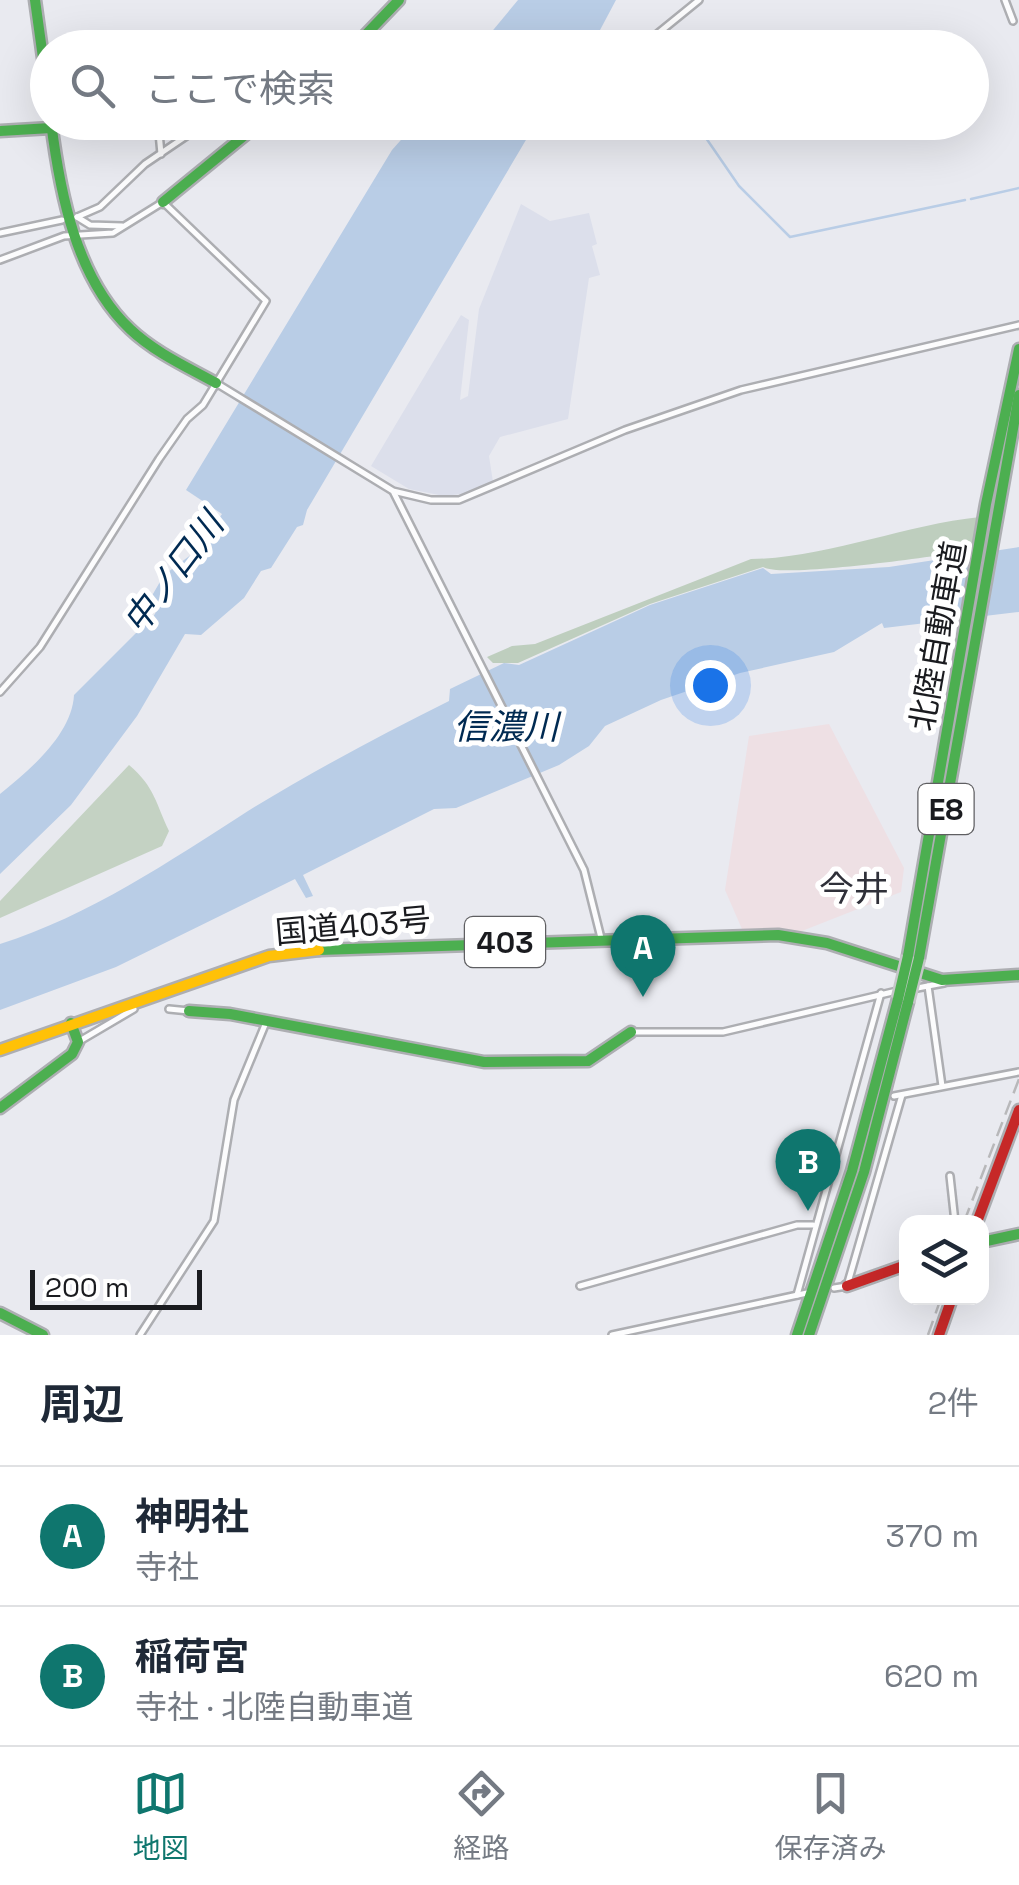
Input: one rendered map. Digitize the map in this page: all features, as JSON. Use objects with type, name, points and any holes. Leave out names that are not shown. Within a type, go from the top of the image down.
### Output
[{"type":"main road","points":[[35,0],[39,30]]},
{"type":"main road","points":[[369,30],[398,0]]},
{"type":"main road","points":[[0,130],[30,127]]},
{"type":"main road","points":[[53,140],[65,210],[124,323],[216,384]]},
{"type":"main road","points":[[163,202],[239,140]]},
{"type":"main road","name":"北陸自動車道","points":[[913,957],[958,662],[1019,349]]},
{"type":"main road","name":"北陸自動車道","points":[[809,1335],[864,1172],[913,957],[1019,395]]},
{"type":"main road","name":"国道403号","points":[[0,1050],[71,1022],[269,956],[360,946],[600,938],[807,938],[946,980],[1019,975]]},
{"type":"main road","name":"北陸自動車道","points":[[797,1335],[903,1001]]},
{"type":"main road","points":[[189,1011],[266,1020],[484,1062],[514,1064],[588,1061],[631,1032]]},
{"type":"main road","points":[[0,1108],[72,1054],[78,1042],[71,1022]]},
{"type":"main road","points":[[980,1215],[1019,1110]]},
{"type":"main road","points":[[989,1240],[1019,1234]]},
{"type":"main road","points":[[846,1286],[899,1267]]},
{"type":"main road","points":[[939,1335],[950,1305]]},
{"type":"main road","points":[[0,1313],[43,1335]]},
{"type":"street","points":[[662,30],[700,0]]},
{"type":"street","points":[[1006,0],[1013,21]]},
{"type":"street","points":[[160,140],[161,154]]},
{"type":"street","points":[[125,226],[90,225],[77,218],[100,208],[181,140]]},
{"type":"street","points":[[0,260],[75,235],[101,235],[125,226],[163,202],[266,301],[216,384],[159,459],[40,647],[0,692]]},
{"type":"street","points":[[0,233],[62,220]]},
{"type":"street","points":[[216,384],[393,490],[431,500],[469,498],[592,443],[702,402],[781,378],[1019,326]]},
{"type":"street","points":[[393,490],[584,870],[600,938]]},
{"type":"street","points":[[631,1032],[723,1032],[881,994],[942,986],[946,980]]},
{"type":"street","points":[[928,986],[942,1086]]},
{"type":"street","points":[[797,1295],[813,1226],[881,994]]},
{"type":"street","points":[[78,1042],[134,1009]]},
{"type":"street","points":[[170,1009],[189,1011]]},
{"type":"street","points":[[140,1335],[214,1221],[234,1100],[266,1020]]},
{"type":"street","points":[[834,1288],[846,1286],[898,1096],[1019,1072]]},
{"type":"street","points":[[848,1106],[856,1103]]},
{"type":"street","points":[[950,1176],[954,1215]]},
{"type":"street","points":[[580,1286],[797,1226],[813,1226]]},
{"type":"street","points":[[612,1335],[807,1294]]},
{"type":"shaded area","points":[[521,204],[550,221],[589,213],[597,244],[592,246],[600,275],[589,278],[568,419],[500,437],[489,456],[493,482],[470,493],[444,496],[409,489],[371,466],[461,315],[469,320],[460,400],[468,396],[479,309]]},
{"type":"shaded area","points":[[829,724],[904,868],[901,892],[802,931],[742,929],[725,890],[749,736]]},
{"type":"green space","points":[[980,517],[975,550],[830,568],[763,567],[650,604],[518,663],[493,663],[487,657],[512,646],[535,644],[751,559],[808,553]]},
{"type":"green space","points":[[129,765],[150,788],[169,831],[162,846],[0,918],[0,901]]},
{"type":"water","points":[[518,0],[616,0],[600,30],[493,30]]},
{"type":"water","name":"中ノ口川","points":[[401,140],[526,140],[307,510],[303,525],[297,527],[271,568],[261,571],[244,598],[201,635],[185,634],[137,716],[71,805],[0,874],[0,794],[48,750],[66,724],[74,695],[155,614],[157,606],[150,599],[164,575],[196,551],[222,514],[186,490]]},
{"type":"water","name":"信濃川","points":[[1019,547],[1019,612],[884,628],[882,623],[834,652],[740,673],[661,700],[605,726],[589,746],[559,765],[456,808],[434,809],[303,875],[313,896],[306,898],[295,879],[116,967],[0,1010],[0,944],[65,918],[128,886],[297,782],[449,701],[450,689],[504,663],[519,665],[650,605],[763,568],[771,574],[889,567]]},
{"type":"waterway","points":[[707,140],[739,186],[790,237],[965,200]]},
{"type":"waterway","points":[[971,199],[1019,188]]},
{"type":"railway","points":[[967,1215],[1019,1079]]},
{"type":"railway","points":[[928,1335],[939,1305]]},
{"type":"traffic: fast","points":[[35,0],[39,30]]},
{"type":"traffic: fast","points":[[370,30],[399,0]]},
{"type":"traffic: fast","points":[[0,131],[30,129]]},
{"type":"traffic: fast","points":[[54,140],[74,233],[96,285],[111,308],[139,337],[216,383]]},
{"type":"traffic: fast","points":[[163,202],[239,140]]},
{"type":"traffic: fast","points":[[908,956],[986,504],[1019,349]]},
{"type":"traffic: fast","points":[[919,958],[1019,395]]},
{"type":"traffic: fast","points":[[319,950],[778,935],[827,943],[942,980],[1019,975]]},
{"type":"traffic: fast","points":[[898,999],[908,956]]},
{"type":"traffic: fast","points":[[908,1002],[919,958]]},
{"type":"traffic: fast","points":[[797,1335],[852,1171],[898,999]]},
{"type":"traffic: fast","points":[[809,1335],[864,1172],[908,1002]]},
{"type":"traffic: fast","points":[[189,1011],[230,1014],[484,1062],[588,1061],[631,1032]]},
{"type":"traffic: fast","points":[[0,1108],[72,1054],[78,1042],[71,1023]]},
{"type":"traffic: fast","points":[[989,1240],[1019,1234]]},
{"type":"traffic: fast","points":[[0,1313],[43,1335]]},
{"type":"traffic: slow","points":[[0,1050],[269,956],[319,950]]},
{"type":"traffic: jam","points":[[980,1215],[1019,1110]]},
{"type":"traffic: jam","points":[[847,1286],[899,1267]]},
{"type":"traffic: jam","points":[[939,1335],[950,1305]]},
{"type":"place","name":"神明社","points":[[643,997]]},
{"type":"place","name":"稲荷宮","points":[[808,1211]]},
{"type":"district","name":"今井","points":[[854,889]]}]
